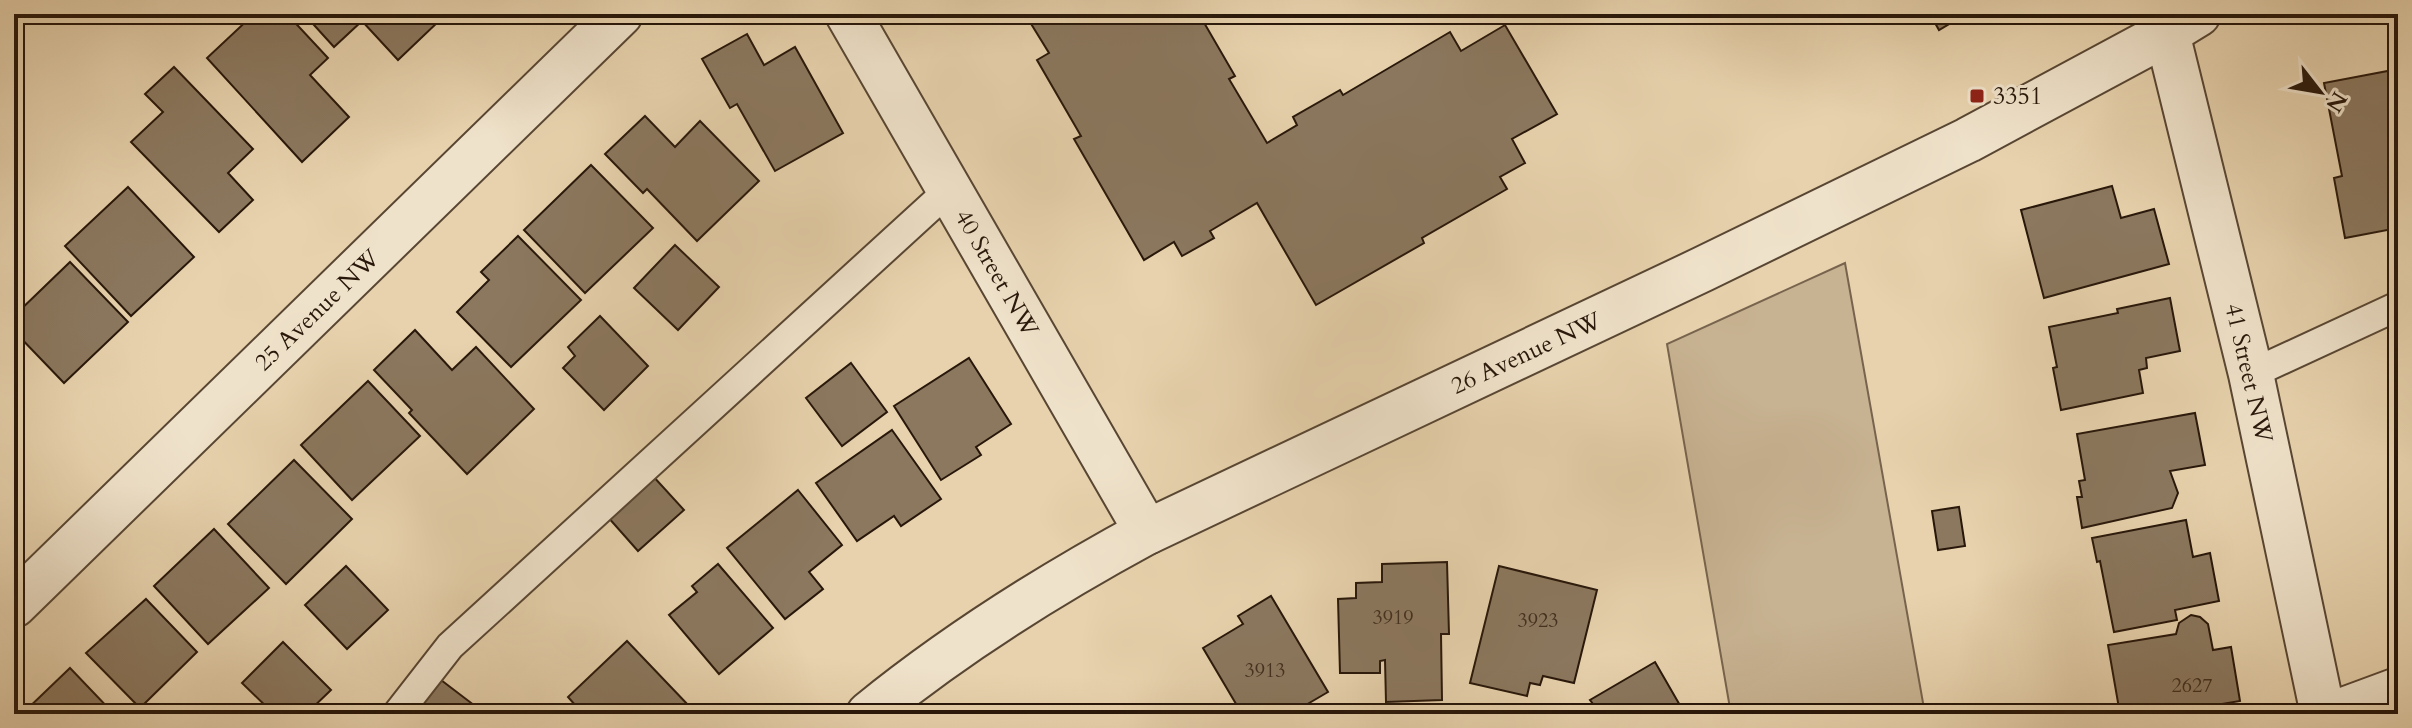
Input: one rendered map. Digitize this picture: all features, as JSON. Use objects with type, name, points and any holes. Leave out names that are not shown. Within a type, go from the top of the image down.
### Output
[{"type":"street","name":"25 Avenue NW","points":[[14,605],[620,14]]},
{"type":"street","name":"40 Street NW","points":[[848,14],[1147,532]]},
{"type":"street","name":"41 Street NW","points":[[2183,24],[2251,374],[2323,714]]},
{"type":"street","name":"26 Avenue NW","points":[[869,714],[965,641],[1057,581],[1147,532],[1968,140],[2183,24]]},
{"type":"street","points":[[2333,714],[2398,690]]},
{"type":"lane","points":[[397,714],[450,646],[949,190]]},
{"type":"lane","points":[[2251,374],[2398,306]]},
{"type":"shaded area","points":[[1845,263],[1925,714],[1731,714],[1667,344]]},
{"type":"building","points":[[254,14],[287,14],[328,58],[310,75],[349,117],[302,162],[207,58]]},
{"type":"building","points":[[304,14],[434,14],[440,20],[398,60],[362,21],[334,47]]},
{"type":"building","points":[[1025,14],[1199,14],[1235,76],[1229,79],[1267,143],[1297,125],[1293,117],[1340,90],[1343,95],[1450,32],[1461,51],[1505,25],[1557,114],[1512,139],[1525,163],[1500,177],[1507,189],[1422,238],[1424,243],[1316,305],[1257,203],[1210,231],[1214,238],[1182,256],[1174,242],[1144,260],[1074,139],[1081,136],[1037,60],[1049,53]]},
{"type":"building","points":[[1930,14],[1966,14],[1939,30]]},
{"type":"building","points":[[2398,26],[2398,49],[2390,30]]},
{"type":"building","points":[[747,34],[764,65],[795,47],[843,133],[775,171],[737,104],[730,108],[702,59]]},
{"type":"building","points":[[174,67],[253,149],[228,173],[253,200],[219,232],[131,142],[163,112],[145,94]]},
{"type":"building","points":[[2393,70],[2398,94],[2398,228],[2345,238],[2334,178],[2342,176],[2324,83]]},
{"type":"building","points":[[645,116],[675,147],[700,121],[759,181],[697,241],[647,189],[643,193],[605,154]]},
{"type":"building","points":[[591,165],[653,228],[585,293],[524,230]]},
{"type":"building","points":[[2112,186],[2121,218],[2154,209],[2169,264],[2044,298],[2021,210]]},
{"type":"building","points":[[128,187],[194,257],[131,316],[65,246]]},
{"type":"building","points":[[518,236],[581,300],[511,367],[457,312],[489,280],[481,272]]},
{"type":"building","points":[[675,245],[719,287],[678,330],[634,288]]},
{"type":"building","points":[[70,262],[128,322],[64,383],[14,331],[14,316]]},
{"type":"building","points":[[2170,298],[2180,351],[2146,358],[2147,368],[2139,370],[2143,393],[2061,410],[2049,327],[2118,313],[2117,309]]},
{"type":"building","points":[[600,316],[648,366],[604,410],[563,368],[575,356],[568,347]]},
{"type":"building","points":[[415,330],[452,370],[476,347],[534,409],[467,474],[409,413],[412,410],[374,370]]},
{"type":"building","points":[[969,358],[1011,424],[976,447],[981,455],[941,480],[894,406]]},
{"type":"building","points":[[851,363],[887,412],[842,446],[806,398]]},
{"type":"building","points":[[368,381],[420,436],[352,500],[301,445]]},
{"type":"building","points":[[2195,413],[2205,465],[2170,471],[2178,493],[2172,508],[2082,528],[2077,497],[2082,497],[2079,481],[2085,480],[2077,434]]},
{"type":"building","points":[[892,430],[941,499],[901,526],[894,516],[857,541],[816,483]]},
{"type":"building","points":[[294,460],[352,519],[286,584],[228,524]]},
{"type":"building","points":[[652,475],[684,510],[638,551],[607,516]]},
{"type":"building","points":[[798,490],[842,545],[809,572],[823,589],[785,619],[727,548]]},
{"type":"building","points":[[1959,507],[1965,546],[1938,550],[1932,511]]},
{"type":"building","points":[[2186,520],[2193,557],[2210,553],[2219,601],[2175,610],[2177,620],[2114,632],[2100,561],[2097,562],[2092,538]]},
{"type":"building","points":[[214,529],[269,588],[208,644],[154,586]]},
{"type":"building","points":[[1447,562],[1449,634],[1441,634],[1442,700],[1386,702],[1385,660],[1380,661],[1380,673],[1340,673],[1338,599],[1356,598],[1356,583],[1382,582],[1382,564]]},
{"type":"building","points":[[718,564],[773,628],[719,674],[669,615],[697,592],[692,586]]},
{"type":"building","points":[[346,566],[388,610],[347,649],[305,605]]},
{"type":"building","points":[[1499,566],[1597,590],[1574,683],[1543,676],[1540,685],[1530,683],[1527,696],[1470,683]]},
{"type":"building","points":[[1271,596],[1328,692],[1294,712],[1296,714],[1242,714],[1203,648],[1243,624],[1238,616]]},
{"type":"building","points":[[146,599],[197,652],[140,708],[86,653]]},
{"type":"building","points":[[2191,615],[2200,617],[2208,624],[2213,650],[2231,647],[2240,701],[2162,714],[2120,714],[2108,645],[2176,634],[2179,623]]},
{"type":"building","points":[[627,641],[690,707],[682,714],[583,714],[568,697]]},
{"type":"building","points":[[283,642],[331,690],[306,714],[274,714],[242,683]]},
{"type":"building","points":[[1655,662],[1685,714],[1592,714],[1588,707],[1593,704],[1590,700]]},
{"type":"building","points":[[70,668],[114,714],[22,714]]},
{"type":"building","points":[[441,680],[483,712],[482,714],[413,714]]},
{"type":"place","name":"3351","points":[[1977,96]]}]
